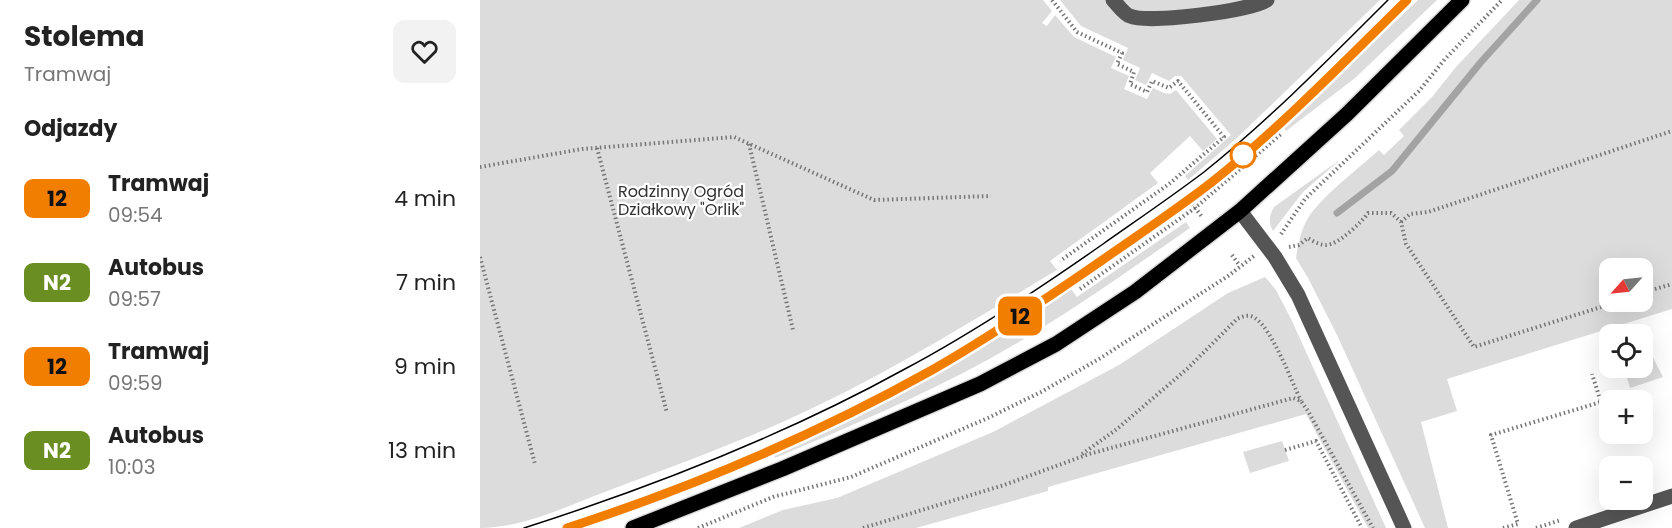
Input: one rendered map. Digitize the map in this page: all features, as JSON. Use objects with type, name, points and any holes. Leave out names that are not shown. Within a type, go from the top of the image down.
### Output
[{"type":"main road","points":[[633,528],[826,451],[980,384],[1056,344],[1134,292],[1240,211],[1339,121],[1462,0]]},
{"type":"street","points":[[1113,0],[1129,16],[1158,20],[1250,7],[1267,0]]},
{"type":"street","points":[[1240,211],[1275,257],[1298,295],[1404,528]]},
{"type":"street","points":[[1576,528],[1672,496]]},
{"type":"path","points":[[1052,0],[1077,32],[1122,53],[1117,64],[1134,72],[1130,84],[1147,92],[1152,81],[1169,88],[1178,81],[1224,137],[1174,180],[1060,261]]},
{"type":"path","points":[[1275,239],[1284,231],[1305,199],[1419,91],[1445,59],[1502,0]]},
{"type":"path","points":[[1401,222],[1410,214],[1428,212],[1672,131]]},
{"type":"path","points":[[1080,289],[1194,206],[1281,134]]},
{"type":"path","points":[[480,167],[597,148],[734,137],[874,200],[991,196]]},
{"type":"path","points":[[749,144],[793,330]]},
{"type":"path","points":[[597,148],[667,413]]},
{"type":"path","points":[[1174,180],[1178,186]]},
{"type":"path","points":[[1194,206],[1204,219]]},
{"type":"path","points":[[1287,247],[1299,245],[1308,238],[1322,245],[1330,245],[1362,222],[1368,213],[1391,213],[1401,222],[1406,244],[1474,347],[1599,308]]},
{"type":"path","points":[[1232,255],[1240,266]]},
{"type":"path","points":[[698,528],[773,497],[851,477],[988,418],[1041,392],[1099,359],[1256,255]]},
{"type":"path","points":[[480,256],[534,464]]},
{"type":"path","points":[[1653,290],[1672,284]]},
{"type":"path","points":[[1076,458],[1117,429],[1187,369],[1237,319],[1246,315],[1255,317],[1274,343],[1301,401],[1373,528]]},
{"type":"path","points":[[1503,528],[1518,524],[1491,435],[1601,402],[1592,374]]},
{"type":"path","points":[[863,528],[1004,485],[1076,458],[1270,403],[1293,398],[1301,401]]},
{"type":"path","points":[[1286,450],[1316,441],[1362,528]]},
{"type":"green space","name":"Rodzinny Ogród Działkowy \"Orlik\"","points":[[480,0],[1043,0],[1052,11],[1042,23],[1047,26],[1055,15],[1074,37],[1116,57],[1111,68],[1129,76],[1124,89],[1147,99],[1153,88],[1170,94],[1176,90],[1217,139],[1203,151],[1190,136],[1150,173],[1158,183],[1050,261],[1057,270],[924,349],[822,404],[743,439],[562,509],[513,524],[480,528]]},
{"type":"green space","points":[[1060,0],[1380,0],[1238,137],[1188,180],[1185,176],[1231,135],[1181,76],[1175,76],[1169,81],[1152,73],[1146,85],[1135,80],[1140,68],[1123,60],[1128,48],[1081,26]]},
{"type":"green space","points":[[1418,0],[1437,0],[1355,78],[1286,131],[1283,127]]},
{"type":"green space","points":[[1519,0],[1672,0],[1672,309],[1624,324],[1599,324],[1599,332],[1447,379],[1457,411],[1421,422],[1448,528],[1425,528],[1337,335],[1296,258],[1303,227],[1314,210],[1379,150],[1384,155],[1404,136],[1399,130],[1432,97],[1456,67]]},
{"type":"green space","points":[[1341,159],[1303,192],[1273,231],[1270,219],[1274,207]]},
{"type":"green space","points":[[1186,222],[1190,228],[1117,279],[1068,312],[991,358],[912,398],[775,458],[774,454],[890,400],[950,367],[1071,289],[1077,297]]},
{"type":"green space","points":[[1265,277],[1276,290],[1292,321],[1386,528],[1368,528],[1306,414],[1048,487],[1048,491],[916,528],[739,528],[783,510],[837,498],[993,432],[1119,365],[1228,293]]},
{"type":"green space","points":[[1653,358],[1663,377],[1630,388],[1627,378],[1653,378]]},
{"type":"green space","points":[[1282,441],[1289,461],[1250,473],[1243,452]]},
{"type":"waterway","points":[[1337,213],[1392,171],[1481,62],[1537,0]]},
{"type":"tram line","points":[[524,528],[622,495],[765,438],[858,394],[980,326],[1079,261],[1204,172],[1275,110],[1388,0]]},
{"type":"tram line","points":[[567,528],[667,493],[765,453],[908,383],[991,334],[1101,261],[1212,182],[1287,117],[1407,0]]},
{"type":"tram line","name":"12","points":[[567,528],[710,476],[810,433],[920,376],[1014,320],[1171,212],[1212,181],[1293,110],[1407,0]]}]
